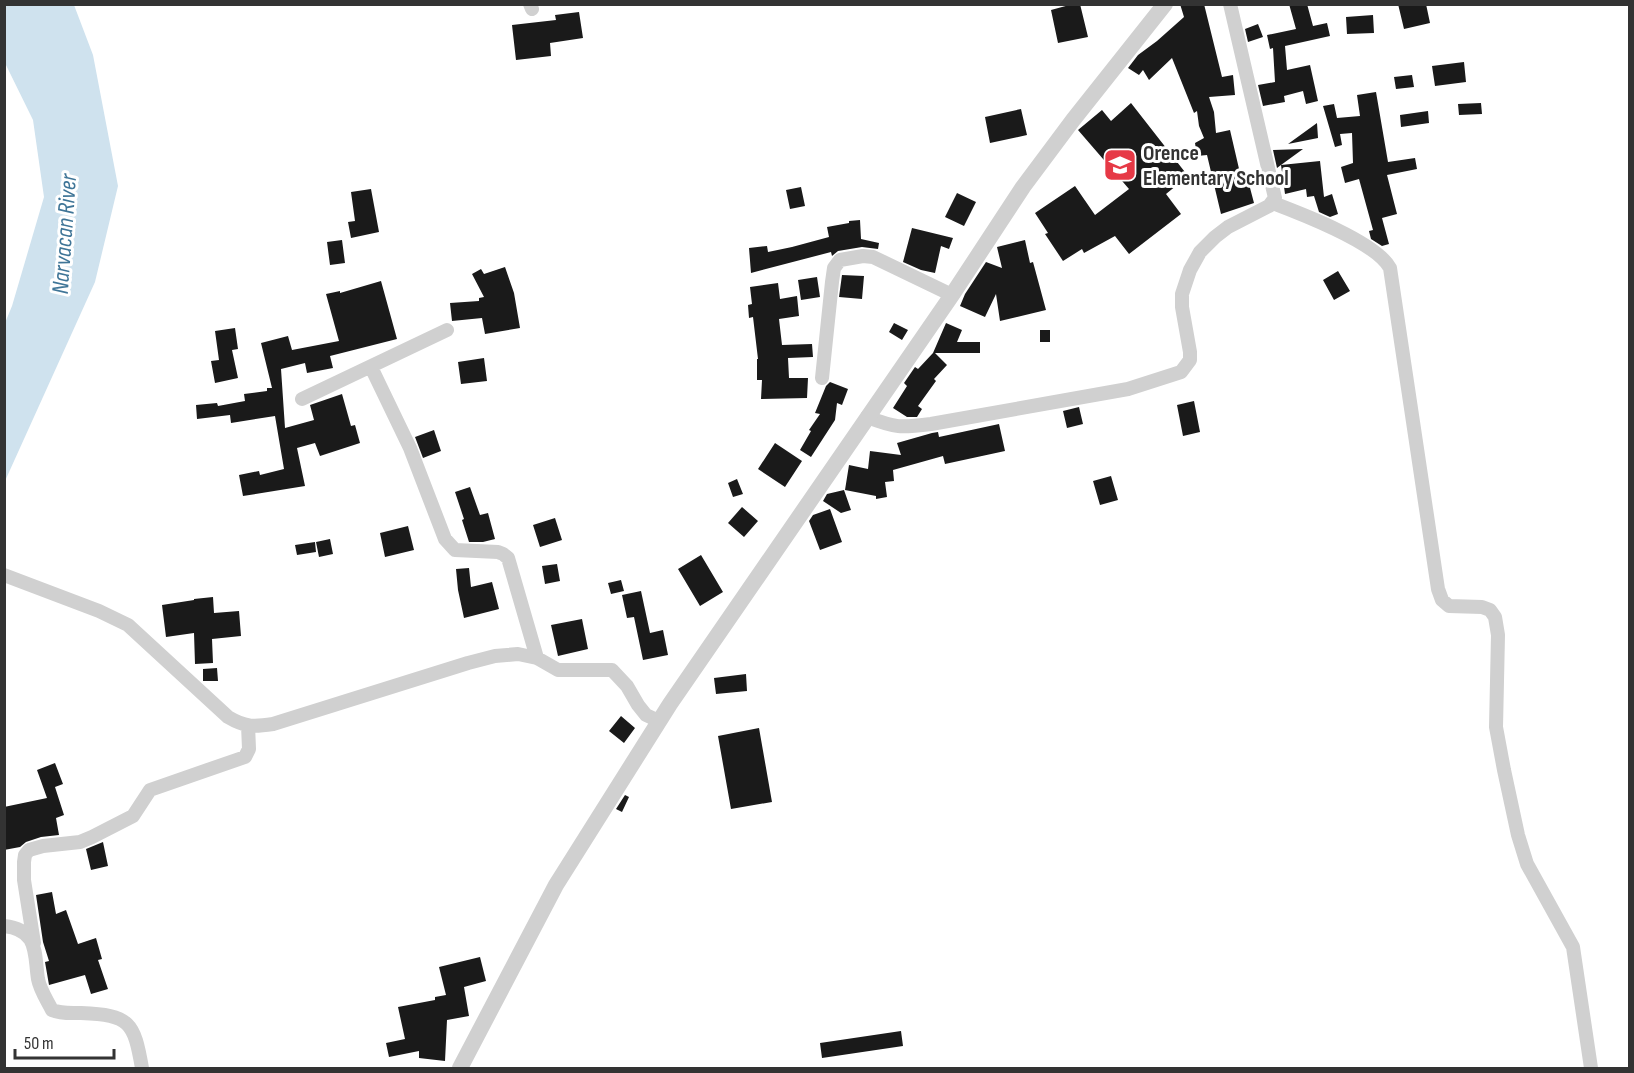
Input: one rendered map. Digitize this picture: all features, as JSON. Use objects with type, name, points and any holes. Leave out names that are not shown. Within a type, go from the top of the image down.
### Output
[{"type":"street","points":[[460,1068],[556,885],[659,721],[952,295],[1023,186],[1165,4]]},
{"type":"street","points":[[1230,4],[1274,191],[1273,203]]},
{"type":"street","points":[[867,417],[893,427],[905,428],[1128,389],[1180,372],[1190,360],[1182,308],[1182,294],[1190,270],[1200,252],[1228,226],[1273,203],[1332,227],[1378,253],[1390,268],[1438,589],[1442,600],[1449,606],[1482,607],[1490,610],[1495,616],[1498,635],[1496,727],[1504,770],[1518,835],[1527,864],[1573,947],[1591,1068]]},
{"type":"street","points":[[822,378],[831,282],[834,268],[840,260],[854,256],[873,257],[952,295]]},
{"type":"street","points":[[302,399],[447,330]]},
{"type":"street","points":[[371,367],[410,448],[445,539],[450,546],[455,550],[498,552],[508,558],[537,658]]},
{"type":"street","points":[[4,575],[99,611],[128,625],[228,717],[242,725],[273,724],[495,656],[518,654],[537,658],[558,670],[612,670],[627,686],[646,715],[659,721]]},
{"type":"street","points":[[142,1068],[136,1037],[127,1024],[107,1015],[60,1013],[52,1010],[39,981],[38,960],[33,943],[24,880],[25,855],[29,850],[43,846],[80,842],[92,837],[133,816],[150,790],[245,757],[249,749],[248,725]]},
{"type":"street","points":[[4,926],[24,933],[33,943]]},
{"type":"water","name":"Narvacan River","points":[[5,4],[74,5],[93,55],[118,186],[95,282],[5,481],[5,323],[44,197],[33,120],[5,63]]},
{"type":"building","points":[[1080,4],[1088,37],[1058,43],[1051,10]]},
{"type":"building","points":[[1180,4],[1204,4],[1222,77],[1233,75],[1235,95],[1209,97],[1214,112],[1216,133],[1230,130],[1243,186],[1249,184],[1254,203],[1221,214],[1207,155],[1197,156],[1195,143],[1204,138],[1199,126],[1197,111],[1194,113],[1172,58],[1149,80],[1143,70],[1139,75],[1128,68],[1138,55],[1184,17]]},
{"type":"building","points":[[1289,4],[1307,4],[1313,26],[1327,23],[1330,36],[1285,46],[1287,70],[1310,65],[1318,101],[1306,104],[1303,91],[1284,96],[1285,102],[1263,106],[1258,85],[1275,82],[1273,48],[1270,49],[1267,35],[1296,29]]},
{"type":"building","points":[[1398,4],[1426,4],[1430,23],[1404,29]]},
{"type":"building","points":[[579,12],[583,38],[550,43],[551,56],[516,60],[512,25],[556,20],[555,15]]},
{"type":"building","points":[[1373,15],[1374,33],[1347,34],[1346,17]]},
{"type":"building","points":[[1258,24],[1263,37],[1248,42],[1245,29]]},
{"type":"building","points":[[1464,62],[1466,82],[1435,86],[1432,66]]},
{"type":"building","points":[[1412,75],[1414,87],[1396,89],[1394,77]]},
{"type":"building","points":[[1376,92],[1388,162],[1415,158],[1417,169],[1387,175],[1397,214],[1382,218],[1389,244],[1382,246],[1371,239],[1369,231],[1373,230],[1359,179],[1345,183],[1341,167],[1353,163],[1352,133],[1340,134],[1342,145],[1335,147],[1323,106],[1334,104],[1337,118],[1360,116],[1357,95]]},
{"type":"building","points":[[1131,103],[1188,176],[1166,194],[1181,214],[1129,254],[1115,236],[1084,253],[1082,249],[1063,261],[1045,234],[1048,233],[1035,213],[1075,186],[1095,215],[1129,189],[1078,130],[1102,110],[1111,121]]},
{"type":"building","points":[[1481,103],[1482,114],[1459,115],[1458,104]]},
{"type":"building","points":[[1021,109],[1027,135],[990,143],[985,117]]},
{"type":"building","points":[[1428,111],[1429,123],[1401,127],[1400,115]]},
{"type":"building","points":[[1317,123],[1318,138],[1288,144]]},
{"type":"building","points":[[1303,149],[1277,168],[1273,150]]},
{"type":"building","points":[[1320,161],[1324,197],[1332,194],[1338,214],[1330,217],[1319,212],[1314,196],[1307,197],[1306,189],[1285,194],[1281,165]]},
{"type":"building","points":[[801,187],[805,206],[790,209],[786,190]]},
{"type":"building","points":[[371,189],[379,232],[351,238],[348,222],[355,221],[351,192]]},
{"type":"building","points":[[957,193],[976,202],[964,226],[945,217]]},
{"type":"building","points":[[860,220],[861,239],[879,243],[878,249],[862,247],[838,251],[832,256],[831,252],[751,273],[749,248],[767,246],[768,252],[792,247],[829,237],[827,227]]},
{"type":"building","points":[[912,228],[953,238],[949,249],[941,246],[935,273],[903,262]]},
{"type":"building","points":[[342,240],[345,263],[330,265],[327,242]]},
{"type":"building","points":[[1025,240],[1030,263],[1033,262],[1046,310],[1000,321],[996,294],[985,317],[960,306],[965,294],[986,262],[1002,268],[997,247]]},
{"type":"building","points":[[505,267],[514,293],[520,328],[485,334],[482,318],[452,321],[450,303],[479,301],[479,298],[484,297],[472,274],[481,269],[484,274]]},
{"type":"building","points":[[1338,271],[1350,291],[1334,300],[1323,280]]},
{"type":"building","points":[[842,275],[864,276],[862,299],[839,297]]},
{"type":"building","points":[[817,277],[820,297],[801,300],[798,280]]},
{"type":"building","points":[[381,281],[397,339],[330,356],[333,368],[307,373],[305,363],[281,369],[285,428],[314,420],[310,405],[342,394],[351,426],[355,425],[360,443],[320,456],[315,443],[297,448],[305,486],[243,496],[239,475],[259,471],[260,475],[284,469],[275,416],[231,423],[230,415],[197,419],[196,405],[217,403],[218,406],[245,401],[244,394],[267,391],[267,388],[272,388],[261,343],[288,336],[292,350],[339,341],[326,294],[340,291],[340,293]]},
{"type":"building","points":[[778,283],[780,299],[797,296],[799,316],[779,319],[782,345],[812,344],[813,357],[788,358],[789,378],[808,378],[807,398],[761,399],[762,380],[757,380],[758,359],[753,317],[749,318],[748,305],[752,304],[750,287]]},
{"type":"building","points":[[894,323],[908,330],[902,340],[889,332]]},
{"type":"building","points":[[946,323],[962,330],[957,342],[980,342],[980,353],[935,353],[947,365],[934,379],[936,381],[918,406],[922,409],[917,417],[907,417],[893,408],[907,386],[904,383],[915,367],[918,369],[933,353]]},
{"type":"building","points":[[235,328],[238,349],[232,350],[238,378],[215,383],[211,361],[219,360],[215,331]]},
{"type":"building","points":[[1040,330],[1050,330],[1050,342],[1040,342]]},
{"type":"building","points":[[484,358],[487,381],[461,384],[458,362]]},
{"type":"building","points":[[830,382],[848,389],[842,405],[837,403],[835,420],[811,457],[800,450],[811,431],[809,430],[820,414],[815,413],[826,386]]},
{"type":"building","points":[[1194,401],[1200,432],[1183,436],[1177,405]]},
{"type":"building","points":[[1079,407],[1083,424],[1067,428],[1063,411]]},
{"type":"building","points":[[999,424],[1005,451],[945,464],[943,456],[893,470],[894,481],[885,482],[887,497],[876,499],[876,496],[845,490],[849,465],[868,469],[870,451],[901,455],[897,443],[932,433],[938,432],[939,437]]},
{"type":"building","points":[[434,430],[441,451],[423,458],[415,437]]},
{"type":"building","points":[[775,443],[802,461],[785,487],[758,469]]},
{"type":"building","points":[[1111,476],[1118,500],[1100,505],[1093,481]]},
{"type":"building","points":[[737,479],[743,494],[733,497],[728,483]]},
{"type":"building","points":[[470,487],[480,515],[488,513],[495,539],[469,542],[455,492]]},
{"type":"building","points":[[844,490],[851,510],[841,513],[823,501],[827,494]]},
{"type":"building","points":[[742,507],[758,521],[744,537],[728,523]]},
{"type":"building","points":[[830,509],[842,542],[820,550],[809,521],[813,515]]},
{"type":"building","points":[[555,518],[562,540],[540,547],[533,525]]},
{"type":"building","points":[[408,526],[414,550],[385,557],[380,533]]},
{"type":"building","points":[[330,539],[333,554],[319,557],[316,542]]},
{"type":"building","points":[[315,542],[316,552],[297,555],[295,545]]},
{"type":"building","points":[[701,555],[723,592],[700,606],[678,569]]},
{"type":"building","points":[[557,564],[560,581],[545,584],[542,566]]},
{"type":"building","points":[[469,568],[471,587],[492,582],[499,609],[464,618],[456,569]]},
{"type":"building","points":[[621,580],[624,591],[611,594],[608,583]]},
{"type":"building","points":[[641,591],[650,633],[663,630],[668,655],[643,660],[634,617],[627,618],[622,595]]},
{"type":"building","points":[[213,597],[214,613],[239,611],[241,636],[212,639],[213,663],[195,664],[194,633],[166,637],[162,605]]},
{"type":"building","points":[[582,619],[588,649],[558,656],[551,625]]},
{"type":"building","points":[[217,668],[218,681],[203,681],[203,669]]},
{"type":"building","points":[[746,674],[747,691],[716,694],[714,678]]},
{"type":"building","points":[[621,716],[635,728],[624,743],[609,731]]},
{"type":"building","points":[[759,728],[772,802],[731,809],[718,736]]},
{"type":"building","points":[[55,763],[63,784],[55,787],[64,815],[56,818],[59,835],[41,837],[26,842],[20,847],[4,850],[4,807],[47,798],[37,770]]},
{"type":"building","points":[[625,795],[629,797],[622,812],[616,809]]},
{"type":"building","points":[[103,842],[108,866],[91,870],[86,849]]},
{"type":"building","points":[[52,892],[56,914],[66,910],[78,944],[96,938],[102,959],[98,960],[108,989],[91,994],[85,975],[49,985],[45,962],[49,961],[43,942],[36,895]]},
{"type":"building","points":[[480,957],[486,981],[464,987],[469,1016],[447,1020],[445,1061],[419,1058],[419,1051],[389,1057],[386,1043],[405,1039],[398,1007],[435,1000],[435,997],[446,995],[439,967]]},
{"type":"building","points":[[901,1031],[903,1046],[822,1058],[820,1043]]},
{"type":"place","name":"Orence Elementary School","points":[[1120,165]]}]
